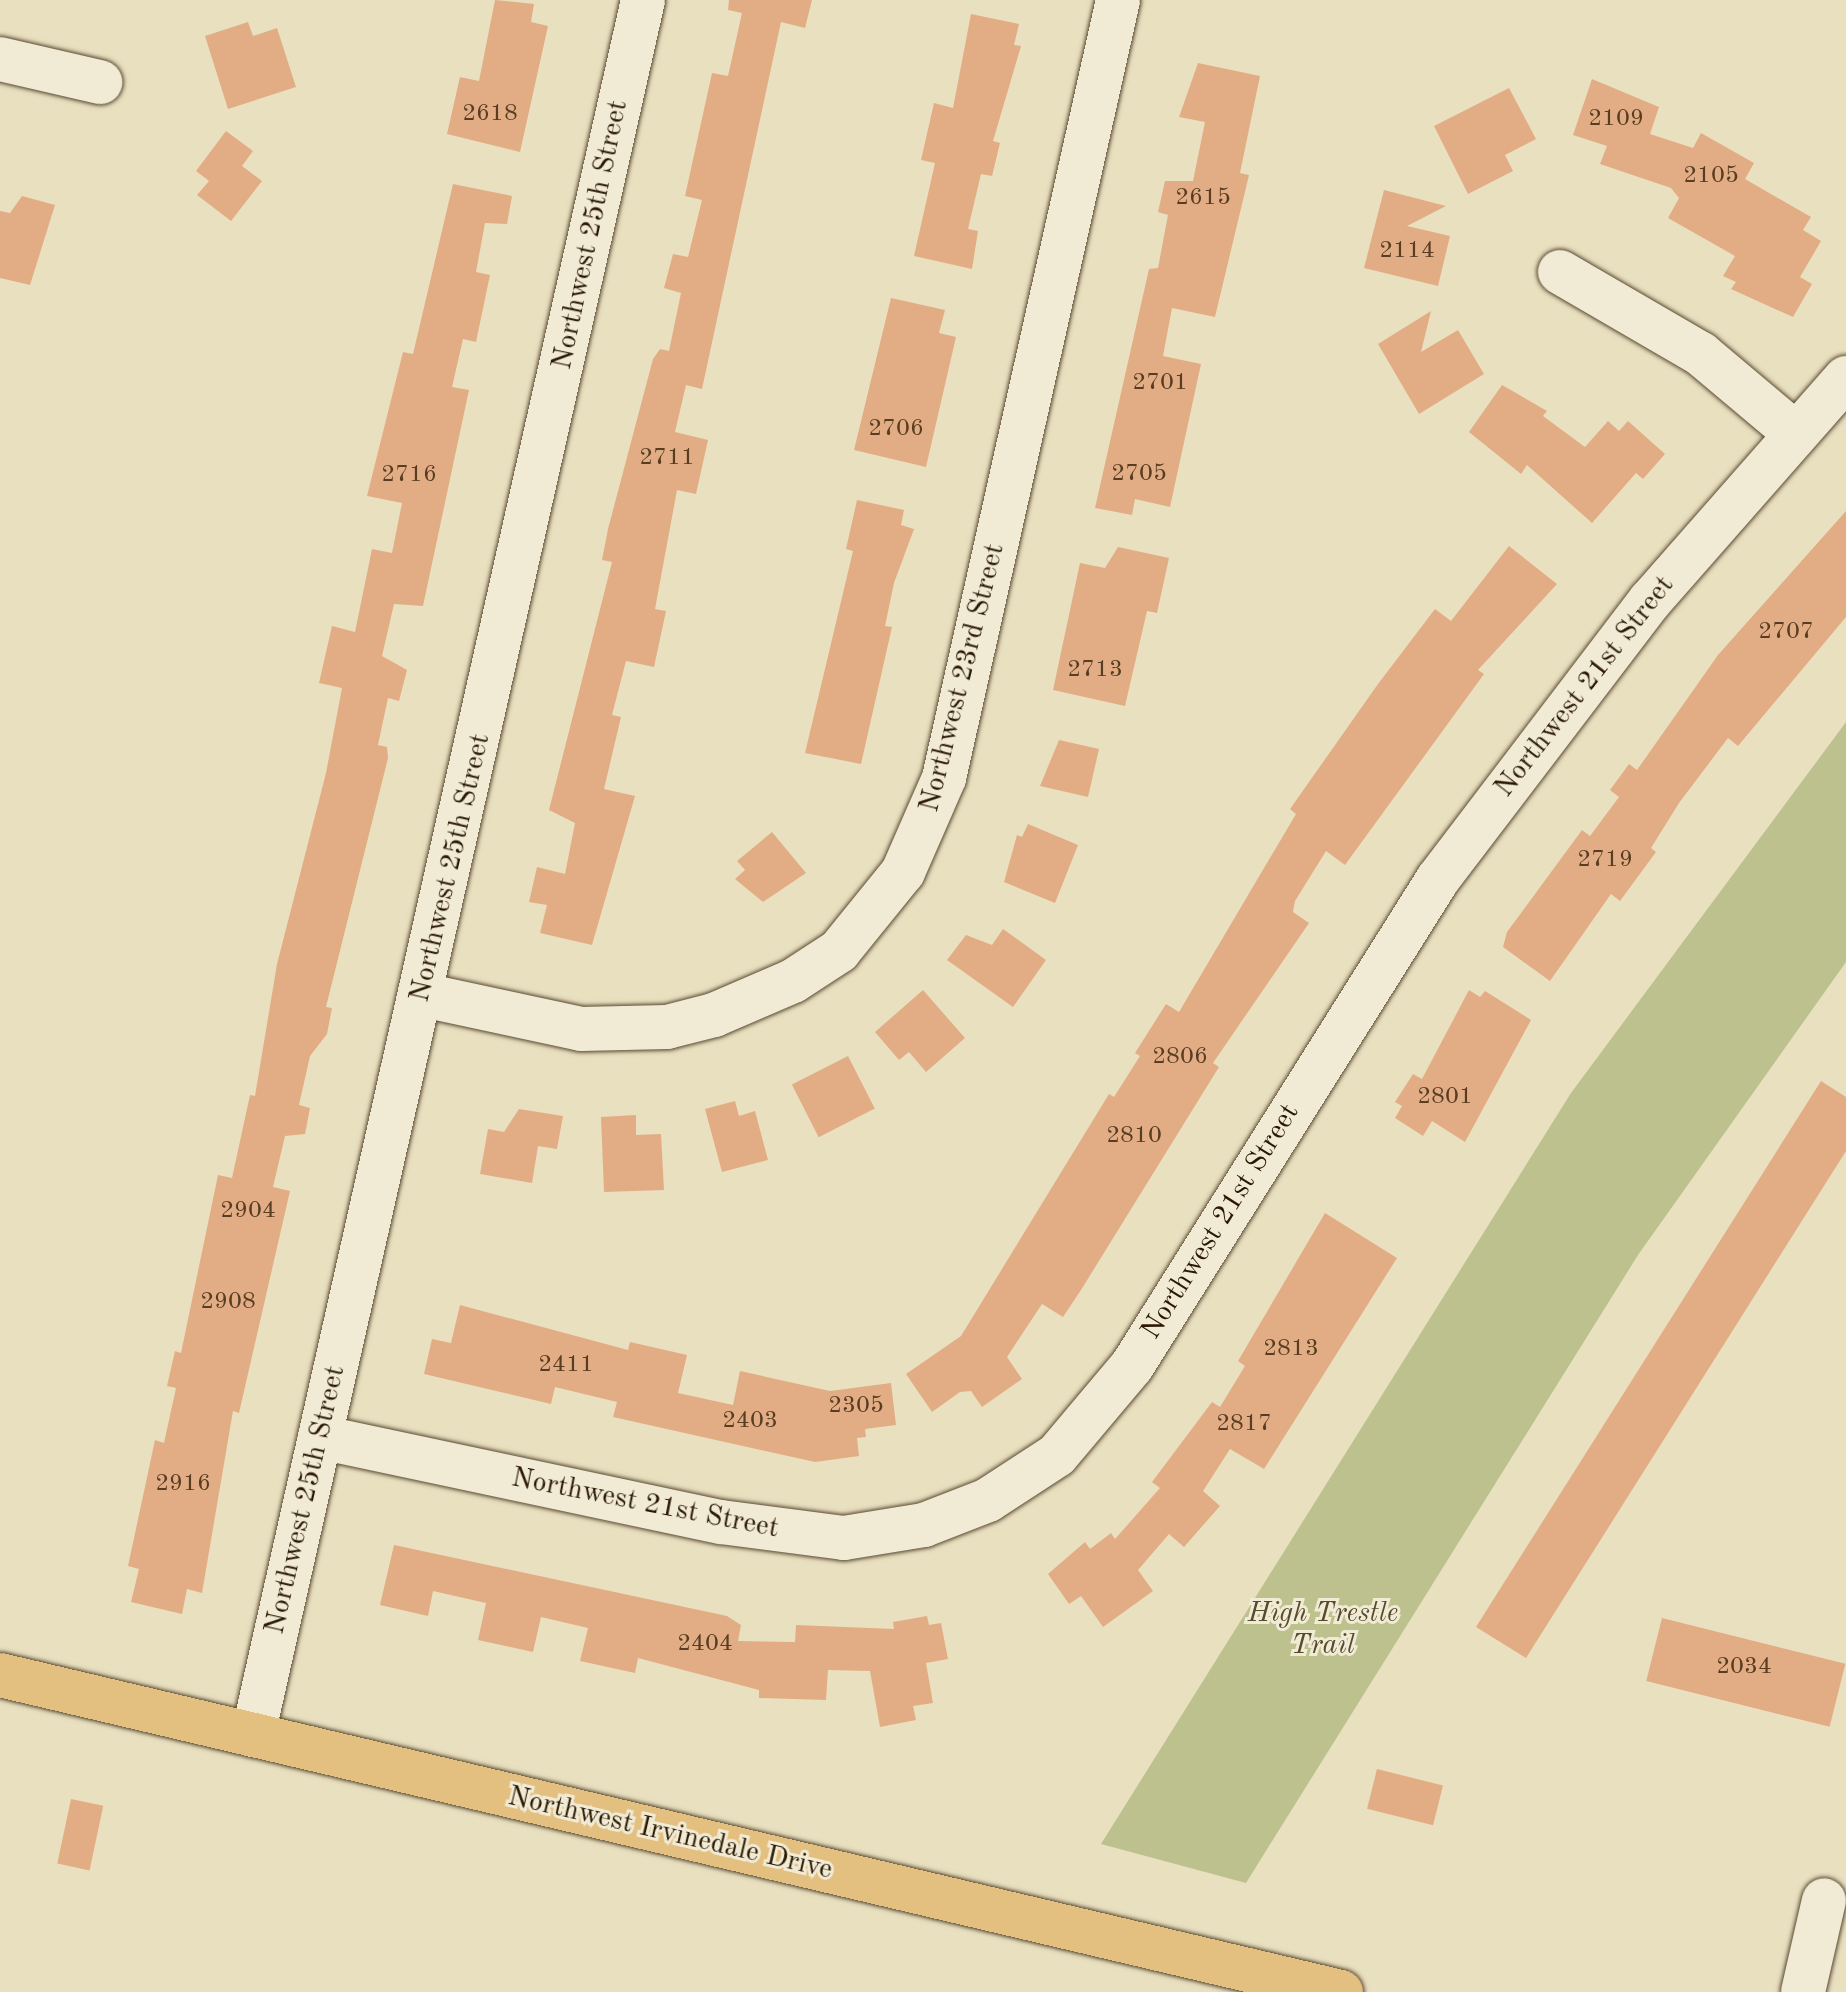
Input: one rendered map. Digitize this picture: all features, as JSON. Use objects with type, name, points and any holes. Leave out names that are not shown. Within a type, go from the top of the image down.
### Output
[{"type":"main road","name":"Northwest Irvinedale Drive","points":[[0,1675],[1341,1992]]},
{"type":"street","name":"Northwest 25th Street","points":[[253,1735],[423,995],[643,0]]},
{"type":"street","name":"Northwest 23rd Street","points":[[423,995],[581,1029],[679,1024],[793,981],[839,951],[903,872],[944,778],[1118,0]]},
{"type":"street","points":[[0,59],[100,82]]},
{"type":"street","points":[[1560,272],[1701,354],[1796,434]]},
{"type":"street","name":"Northwest 21st Street","points":[[320,1437],[721,1522],[844,1538],[924,1525],[988,1500],[1057,1455],[1132,1366],[1438,879],[1650,601],[1846,378]]},
{"type":"street","points":[[1803,1992],[1824,1900]]},
{"type":"green space","name":"High Trestle Trail","points":[[1846,722],[1846,962],[1638,1255],[1246,1883],[1101,1844],[1571,1093]]},
{"type":"building","points":[[495,0],[534,4],[531,22],[548,26],[520,152],[447,134],[460,77],[479,81]]},
{"type":"building","points":[[729,0],[812,0],[805,28],[781,22],[702,389],[686,385],[675,432],[708,440],[696,494],[677,490],[655,609],[666,611],[654,667],[626,661],[612,715],[621,717],[604,789],[635,796],[592,945],[540,933],[547,905],[529,902],[537,867],[565,874],[575,823],[549,810],[612,562],[602,560],[608,529],[653,359],[660,349],[669,351],[681,293],[664,288],[673,254],[688,257],[702,200],[685,196],[712,73],[728,76],[742,13],[728,10]]},
{"type":"building","points":[[971,14],[1019,24],[1014,45],[1021,46],[993,141],[1000,143],[992,176],[981,174],[968,229],[978,231],[972,269],[914,256],[935,163],[921,160],[934,103],[953,108]]},
{"type":"building","points":[[248,22],[253,36],[277,28],[296,87],[228,109],[205,36]]},
{"type":"building","points":[[1198,63],[1260,76],[1240,173],[1249,175],[1215,317],[1172,308],[1163,356],[1201,364],[1170,507],[1135,499],[1132,515],[1095,508],[1149,269],[1158,268],[1168,215],[1158,212],[1165,181],[1193,181],[1205,122],[1179,117]]},
{"type":"building","points":[[1592,79],[1659,107],[1650,134],[1693,148],[1701,133],[1754,163],[1745,179],[1811,217],[1803,230],[1821,241],[1800,277],[1812,284],[1793,317],[1731,289],[1736,282],[1723,276],[1735,256],[1668,218],[1679,198],[1671,188],[1600,164],[1607,146],[1573,135]]},
{"type":"building","points":[[1509,88],[1536,139],[1505,155],[1513,171],[1468,194],[1434,126]]},
{"type":"building","points":[[226,131],[253,151],[242,166],[262,181],[231,221],[197,195],[209,181],[196,171]]},
{"type":"building","points":[[453,184],[512,196],[507,224],[485,223],[476,272],[490,275],[476,342],[463,339],[452,387],[469,390],[423,606],[394,604],[382,656],[407,670],[399,701],[388,698],[378,745],[387,747],[388,758],[326,1007],[332,1008],[327,1034],[310,1056],[299,1105],[310,1108],[305,1134],[285,1136],[273,1187],[290,1191],[239,1413],[233,1411],[202,1593],[187,1589],[182,1614],[131,1602],[139,1569],[128,1566],[155,1440],[164,1443],[176,1388],[167,1386],[175,1351],[181,1353],[218,1175],[232,1178],[250,1095],[255,1096],[277,964],[326,773],[342,688],[319,683],[332,626],[355,632],[372,549],[392,553],[402,503],[367,496],[403,352],[413,354]]},
{"type":"building","points":[[1384,190],[1446,206],[1407,226],[1450,236],[1438,286],[1364,268]]},
{"type":"building","points":[[22,196],[55,205],[30,285],[0,278],[0,211],[10,213]]},
{"type":"building","points":[[891,298],[945,310],[939,333],[956,337],[926,467],[854,450]]},
{"type":"building","points":[[1431,311],[1421,352],[1458,330],[1484,374],[1419,414],[1378,344]]},
{"type":"building","points":[[1502,385],[1547,411],[1543,416],[1585,447],[1608,421],[1619,431],[1628,421],[1665,454],[1643,479],[1636,473],[1592,523],[1527,465],[1521,474],[1469,432]]},
{"type":"building","points":[[857,500],[904,510],[901,525],[914,529],[894,583],[885,626],[892,627],[861,764],[805,753],[853,551],[846,549]]},
{"type":"building","points":[[1846,511],[1846,617],[1738,746],[1728,738],[1679,803],[1651,848],[1656,852],[1620,901],[1611,894],[1550,981],[1503,947],[1507,932],[1582,830],[1590,836],[1619,797],[1610,790],[1629,764],[1637,770],[1718,655]]},
{"type":"building","points":[[1509,546],[1557,584],[1478,670],[1484,674],[1345,865],[1326,851],[1295,901],[1293,912],[1309,923],[1213,1063],[1219,1067],[1081,1290],[1063,1317],[1042,1304],[1007,1357],[1022,1379],[982,1407],[971,1391],[960,1392],[932,1412],[906,1374],[961,1336],[1109,1094],[1114,1097],[1140,1056],[1135,1053],[1166,1004],[1179,1012],[1296,814],[1290,809],[1378,684],[1435,609],[1451,621]]},
{"type":"building","points":[[1118,547],[1169,558],[1157,613],[1147,611],[1125,706],[1053,690],[1080,563],[1105,568]]},
{"type":"building","points":[[1059,740],[1099,749],[1088,797],[1040,786]]},
{"type":"building","points":[[1028,824],[1078,845],[1055,903],[1004,882],[1017,835],[1022,837]]},
{"type":"building","points":[[772,832],[806,873],[763,902],[735,879],[745,870],[737,861]]},
{"type":"building","points":[[1003,929],[1046,960],[1013,1007],[947,960],[966,935],[992,945]]},
{"type":"building","points":[[923,990],[965,1038],[926,1072],[909,1052],[899,1060],[875,1032]]},
{"type":"building","points":[[1469,990],[1480,997],[1485,991],[1531,1020],[1465,1142],[1432,1121],[1423,1136],[1395,1118],[1402,1106],[1395,1102],[1413,1074],[1422,1079]]},
{"type":"building","points":[[848,1056],[875,1109],[819,1137],[792,1085]]},
{"type":"building","points":[[1821,1081],[1846,1097],[1846,1151],[1526,1658],[1476,1627]]},
{"type":"building","points":[[735,1101],[739,1116],[755,1111],[768,1160],[722,1172],[705,1109]]},
{"type":"building","points":[[519,1109],[563,1116],[557,1149],[538,1146],[532,1183],[480,1174],[488,1129],[504,1132]]},
{"type":"building","points":[[636,1115],[636,1135],[661,1134],[664,1190],[604,1192],[601,1117]]},
{"type":"building","points":[[1325,1213],[1397,1258],[1264,1469],[1230,1449],[1203,1491],[1220,1506],[1184,1547],[1169,1534],[1138,1570],[1153,1591],[1103,1627],[1081,1596],[1069,1604],[1048,1574],[1085,1542],[1090,1549],[1111,1533],[1115,1539],[1160,1488],[1152,1482],[1212,1402],[1220,1407],[1245,1366],[1238,1361]]},
{"type":"building","points":[[460,1305],[628,1350],[630,1342],[687,1355],[678,1393],[733,1405],[740,1371],[830,1391],[891,1383],[896,1425],[865,1429],[866,1437],[857,1438],[859,1456],[815,1462],[613,1417],[617,1402],[555,1387],[551,1404],[424,1374],[432,1339],[451,1343]]},
{"type":"building","points":[[394,1545],[727,1616],[741,1625],[738,1641],[795,1642],[796,1625],[894,1629],[893,1622],[927,1616],[929,1625],[941,1623],[948,1659],[926,1663],[933,1703],[913,1706],[916,1720],[880,1727],[870,1671],[828,1670],[826,1700],[759,1698],[759,1690],[638,1658],[635,1673],[580,1661],[588,1628],[541,1617],[533,1652],[478,1640],[486,1603],[433,1591],[428,1616],[380,1605]]},
{"type":"building","points":[[1662,1618],[1845,1664],[1830,1727],[1646,1681]]},
{"type":"building","points":[[1377,1769],[1443,1785],[1433,1825],[1367,1809]]},
{"type":"building","points":[[71,1799],[103,1806],[90,1870],[57,1864]]}]
